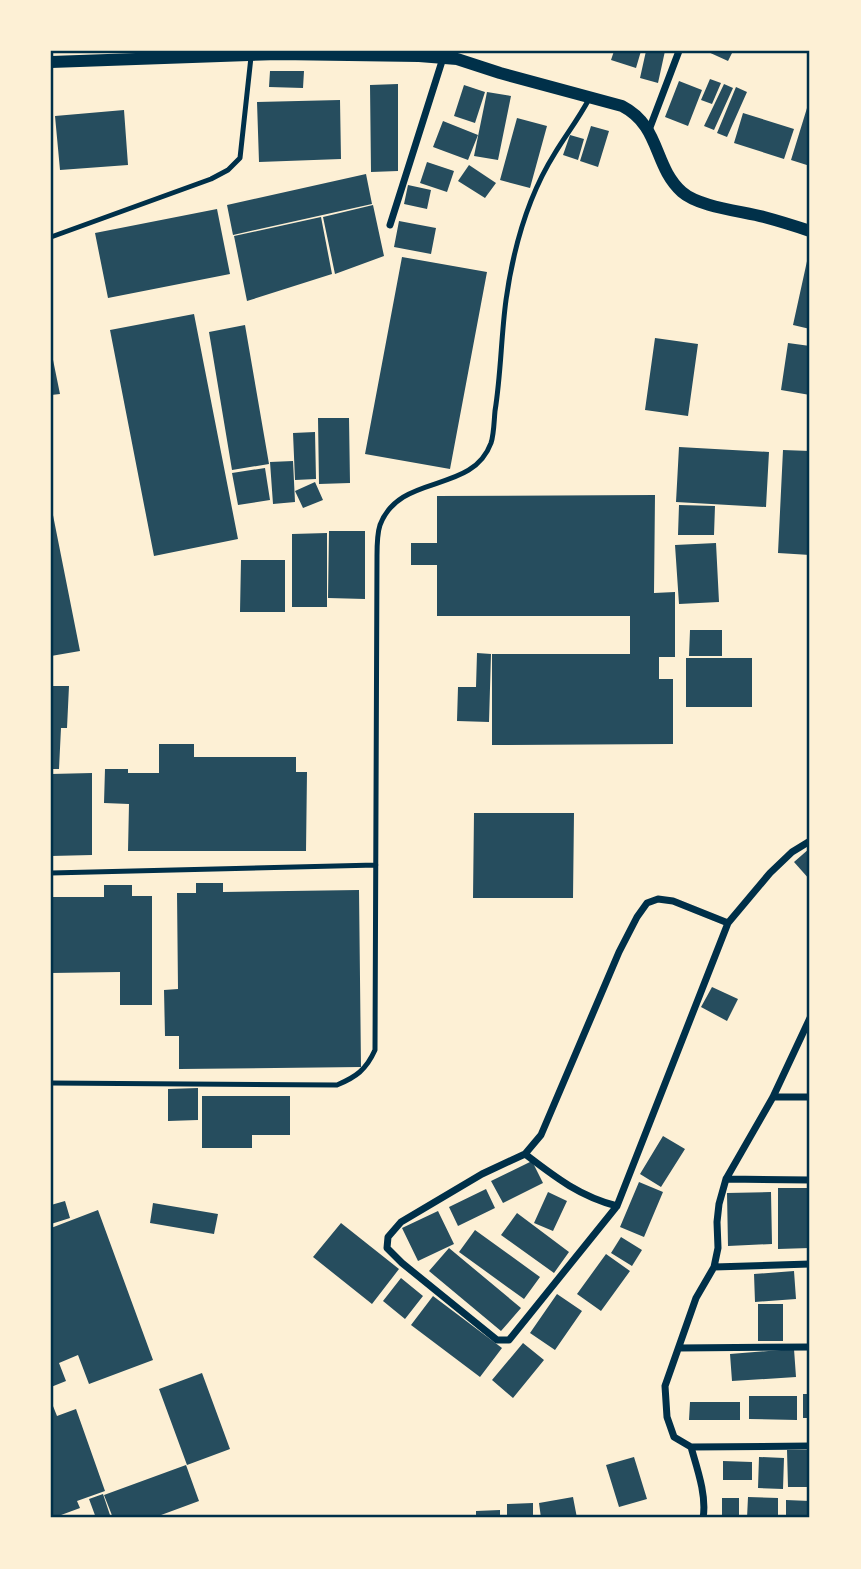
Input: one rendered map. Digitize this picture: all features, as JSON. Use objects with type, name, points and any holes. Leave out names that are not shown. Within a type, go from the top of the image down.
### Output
[{"type":"street","points":[[649,130],[679,51]]},
{"type":"street","points":[[51,62],[106,55],[278,52],[391,54],[443,58],[460,55],[500,74],[591,96],[633,112],[649,130],[665,168],[683,193],[703,202],[810,231]]},
{"type":"street","points":[[390,225],[443,58]]},
{"type":"street","points":[[728,923],[673,901],[658,899],[648,903],[637,917],[619,952],[541,1135],[525,1154],[482,1174],[409,1218],[394,1228],[388,1237],[387,1248],[402,1263],[497,1340],[509,1340],[617,1206],[728,923],[770,873],[792,852],[810,841]]},
{"type":"street","points":[[810,1018],[773,1097],[726,1179],[719,1204],[719,1248],[715,1266],[696,1298],[664,1386],[667,1417],[674,1437],[691,1447],[810,1446]]},
{"type":"street","points":[[773,1097],[810,1097]]},
{"type":"street","points":[[525,1154],[569,1187],[593,1200],[617,1206]]},
{"type":"street","points":[[726,1179],[810,1180]]},
{"type":"street","points":[[715,1266],[810,1264]]},
{"type":"street","points":[[678,1348],[810,1348]]},
{"type":"street","points":[[691,1447],[699,1474],[703,1518]]},
{"type":"lane","points":[[51,237],[211,179],[228,170],[240,158],[251,54]]},
{"type":"lane","points":[[51,1083],[337,1085],[357,1077],[368,1065],[375,1051],[379,527],[389,507],[416,488],[460,475],[477,466],[491,443],[506,298],[518,242],[531,201],[554,155],[591,96]]},
{"type":"lane","points":[[51,873],[376,865]]},
{"type":"building","points":[[614,51],[641,51],[636,68],[611,60]]},
{"type":"building","points":[[646,51],[665,51],[658,83],[640,78]]},
{"type":"building","points":[[706,51],[733,51],[728,61]]},
{"type":"building","points":[[270,71],[304,71],[303,88],[269,87]]},
{"type":"building","points":[[710,79],[721,83],[712,104],[701,100]]},
{"type":"building","points":[[679,81],[702,90],[688,126],[665,117]]},
{"type":"building","points":[[398,84],[398,171],[371,172],[370,85]]},
{"type":"building","points":[[724,84],[733,88],[714,130],[704,126]]},
{"type":"building","points":[[464,85],[485,92],[475,123],[454,116]]},
{"type":"building","points":[[736,87],[747,92],[727,137],[717,133]]},
{"type":"building","points":[[487,92],[511,96],[498,160],[474,156]]},
{"type":"building","points":[[340,100],[341,159],[259,162],[257,102]]},
{"type":"building","points":[[807,108],[810,109],[810,166],[791,160]]},
{"type":"building","points":[[124,110],[128,165],[60,170],[55,116]]},
{"type":"building","points":[[743,113],[794,129],[784,159],[734,143]]},
{"type":"building","points":[[517,118],[547,126],[530,188],[500,180]]},
{"type":"building","points":[[443,121],[478,135],[468,160],[433,147]]},
{"type":"building","points":[[591,126],[609,131],[598,167],[580,161]]},
{"type":"building","points":[[570,135],[584,139],[578,160],[563,155]]},
{"type":"building","points":[[427,162],[454,171],[447,192],[420,183]]},
{"type":"building","points":[[469,165],[496,183],[485,198],[458,181]]},
{"type":"building","points":[[366,174],[372,204],[233,235],[227,205]]},
{"type":"building","points":[[408,185],[431,190],[427,209],[404,204]]},
{"type":"building","points":[[373,205],[384,256],[335,274],[323,217]]},
{"type":"building","points":[[217,209],[230,274],[108,298],[95,233]]},
{"type":"building","points":[[321,217],[332,274],[247,301],[234,236]]},
{"type":"building","points":[[399,221],[436,228],[431,254],[394,247]]},
{"type":"building","points":[[810,252],[810,329],[793,325]]},
{"type":"building","points":[[402,257],[487,272],[450,469],[365,454]]},
{"type":"building","points":[[194,314],[238,539],[154,556],[110,330]]},
{"type":"building","points":[[245,325],[269,464],[232,470],[209,332]]},
{"type":"building","points":[[655,338],[698,344],[688,416],[645,410]]},
{"type":"building","points":[[788,343],[810,346],[810,395],[781,390]]},
{"type":"building","points":[[51,350],[60,394],[51,395]]},
{"type":"building","points":[[318,418],[349,418],[350,483],[319,484]]},
{"type":"building","points":[[315,432],[316,479],[295,480],[293,433]]},
{"type":"building","points":[[679,447],[769,452],[766,507],[676,502]]},
{"type":"building","points":[[783,450],[810,451],[810,555],[778,553]]},
{"type":"building","points":[[293,461],[295,502],[273,504],[270,462]]},
{"type":"building","points":[[265,468],[270,500],[238,505],[232,473]]},
{"type":"building","points":[[315,482],[323,500],[303,508],[295,491]]},
{"type":"building","points":[[655,495],[654,593],[675,592],[675,657],[659,657],[659,679],[673,679],[673,744],[492,745],[492,654],[630,654],[630,616],[437,616],[437,565],[411,565],[411,543],[437,543],[437,496]]},
{"type":"building","points":[[51,505],[80,651],[51,656]]},
{"type":"building","points":[[679,505],[715,506],[714,535],[678,535]]},
{"type":"building","points":[[329,531],[365,531],[365,599],[328,598]]},
{"type":"building","points":[[327,533],[327,607],[292,607],[292,534]]},
{"type":"building","points":[[716,543],[719,602],[679,604],[675,545]]},
{"type":"building","points":[[241,560],[285,560],[285,612],[240,612]]},
{"type":"building","points":[[690,630],[722,630],[722,656],[689,656]]},
{"type":"building","points":[[477,653],[491,654],[489,722],[457,721],[458,687],[476,687]]},
{"type":"building","points":[[686,658],[752,658],[752,707],[686,707]]},
{"type":"building","points":[[51,686],[69,686],[67,728],[61,728],[59,769],[51,769]]},
{"type":"building","points":[[159,744],[194,744],[194,757],[296,757],[296,772],[307,772],[306,851],[128,851],[129,804],[104,803],[105,769],[128,769],[128,773],[159,773]]},
{"type":"building","points":[[92,773],[92,855],[51,856],[51,774]]},
{"type":"building","points":[[474,813],[574,813],[573,898],[473,898]]},
{"type":"building","points":[[810,848],[810,880],[794,862]]},
{"type":"building","points":[[196,883],[223,883],[223,892],[359,890],[361,1067],[179,1069],[179,1036],[165,1036],[164,990],[178,989],[177,893],[196,893]]},
{"type":"building","points":[[104,885],[132,885],[132,896],[152,896],[152,1005],[120,1005],[120,972],[51,973],[51,897],[104,897]]},
{"type":"building","points":[[712,987],[738,999],[727,1021],[701,1007]]},
{"type":"building","points":[[198,1088],[198,1120],[168,1121],[168,1089]]},
{"type":"building","points":[[202,1096],[290,1096],[290,1135],[252,1135],[252,1148],[202,1148]]},
{"type":"building","points":[[663,1136],[685,1149],[661,1187],[640,1174]]},
{"type":"building","points":[[532,1161],[543,1183],[503,1203],[491,1181]]},
{"type":"building","points":[[639,1182],[663,1192],[644,1237],[620,1227]]},
{"type":"building","points":[[778,1188],[810,1188],[810,1248],[778,1249]]},
{"type":"building","points":[[486,1189],[495,1208],[458,1226],[449,1207]]},
{"type":"building","points":[[548,1192],[567,1201],[553,1231],[534,1223]]},
{"type":"building","points":[[771,1192],[772,1244],[728,1246],[727,1193]]},
{"type":"building","points":[[65,1201],[70,1218],[51,1224],[51,1205]]},
{"type":"building","points":[[153,1203],[218,1214],[214,1234],[150,1223]]},
{"type":"building","points":[[98,1210],[153,1360],[89,1384],[78,1355],[59,1363],[66,1381],[51,1387],[51,1228]]},
{"type":"building","points":[[438,1211],[454,1244],[418,1261],[402,1228]]},
{"type":"building","points":[[517,1213],[569,1252],[554,1273],[501,1235]]},
{"type":"building","points":[[341,1223],[399,1269],[372,1304],[313,1257]]},
{"type":"building","points":[[475,1230],[540,1277],[524,1299],[459,1252]]},
{"type":"building","points":[[621,1237],[642,1250],[632,1266],[611,1253]]},
{"type":"building","points":[[449,1248],[521,1308],[501,1331],[429,1271]]},
{"type":"building","points":[[606,1254],[630,1271],[601,1311],[577,1294]]},
{"type":"building","points":[[794,1271],[796,1299],[755,1302],[754,1274]]},
{"type":"building","points":[[401,1278],[423,1296],[405,1319],[383,1301]]},
{"type":"building","points":[[557,1294],[582,1311],[555,1350],[530,1333]]},
{"type":"building","points":[[433,1296],[502,1348],[480,1377],[411,1325]]},
{"type":"building","points":[[758,1304],[783,1304],[783,1341],[758,1341]]},
{"type":"building","points":[[523,1343],[544,1360],[513,1398],[492,1380]]},
{"type":"building","points":[[794,1349],[796,1377],[732,1381],[730,1354]]},
{"type":"building","points":[[202,1373],[230,1449],[187,1465],[159,1389]]},
{"type":"building","points":[[803,1394],[810,1394],[810,1418],[803,1418]]},
{"type":"building","points":[[749,1396],[797,1396],[797,1420],[749,1419]]},
{"type":"building","points":[[51,1401],[57,1416],[76,1409],[105,1491],[77,1501],[80,1508],[53,1518],[51,1518]]},
{"type":"building","points":[[690,1402],[740,1402],[740,1420],[689,1420]]},
{"type":"building","points":[[787,1450],[810,1450],[810,1487],[788,1487]]},
{"type":"building","points":[[634,1457],[647,1499],[619,1507],[606,1465]]},
{"type":"building","points":[[759,1457],[784,1458],[783,1489],[758,1488]]},
{"type":"building","points":[[723,1461],[752,1462],[752,1480],[723,1480]]},
{"type":"building","points":[[186,1465],[199,1501],[153,1518],[113,1518],[104,1495]]},
{"type":"building","points":[[103,1494],[111,1518],[96,1518],[89,1499]]},
{"type":"building","points":[[573,1497],[577,1518],[541,1518],[539,1503]]},
{"type":"building","points":[[748,1497],[778,1498],[778,1518],[747,1518]]},
{"type":"building","points":[[722,1498],[739,1498],[739,1518],[722,1518]]},
{"type":"building","points":[[786,1500],[810,1501],[810,1518],[786,1518]]},
{"type":"building","points":[[533,1503],[533,1518],[507,1518],[507,1504]]},
{"type":"building","points":[[500,1510],[500,1518],[476,1518],[476,1511]]}]
